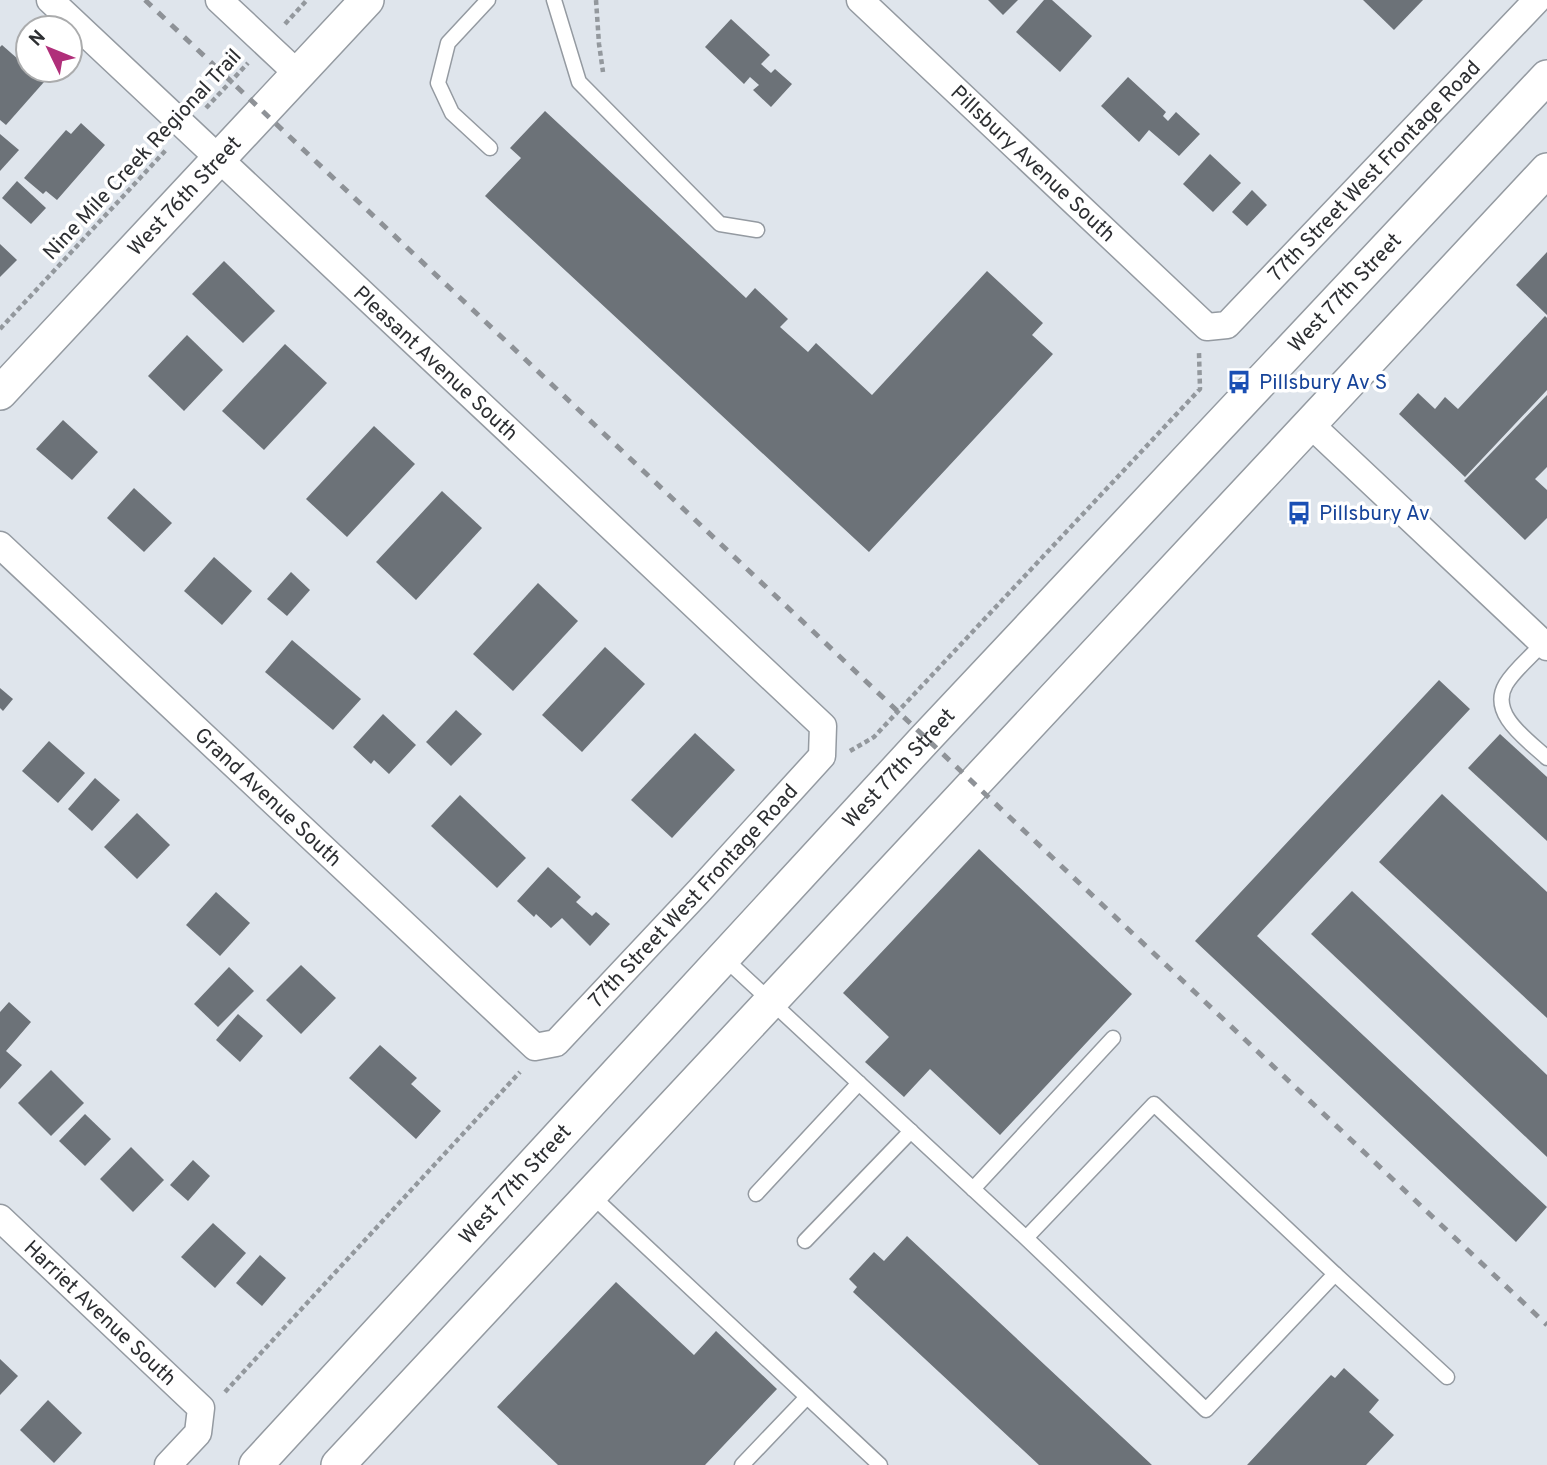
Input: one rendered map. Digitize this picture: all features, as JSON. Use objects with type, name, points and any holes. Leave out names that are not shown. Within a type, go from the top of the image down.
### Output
[{"type":"street","name":"Pleasant Avenue South","points":[[50,0],[823,726],[822,755]]},
{"type":"street","points":[[219,0],[298,74]]},
{"type":"street","name":"West 76th Street","points":[[0,393],[367,0]]},
{"type":"street","name":"Pillsbury Avenue South","points":[[860,0],[1207,327]]},
{"type":"street","name":"77th Street West Frontage Road","points":[[1207,327],[1227,325],[1537,0]]},
{"type":"street","name":"West 77th Street","points":[[256,1465],[971,689],[1547,76]]},
{"type":"street","points":[[338,1465],[1547,170]]},
{"type":"street","points":[[1311,425],[1545,645]]},
{"type":"street","name":"Grand Avenue South","points":[[0,545],[535,1047]]},
{"type":"street","name":"77th Street West Frontage Road","points":[[535,1047],[556,1043],[822,755]]},
{"type":"street","name":"Harriet Avenue South","points":[[0,1218],[201,1408]]},
{"type":"street","points":[[168,1465],[198,1433],[201,1408]]},
{"type":"lane","points":[[488,0],[448,43],[438,83],[452,113],[490,148]]},
{"type":"lane","points":[[554,0],[579,82],[720,224],[757,230]]},
{"type":"lane","points":[[1545,645],[1506,683],[1501,699],[1503,712],[1513,726],[1547,758]]},
{"type":"lane","points":[[723,957],[1026,1238],[1206,1410],[1335,1273]]},
{"type":"lane","points":[[972,1189],[1113,1038]]},
{"type":"lane","points":[[756,1194],[859,1083]]},
{"type":"lane","points":[[1026,1238],[1154,1104],[1447,1377]]},
{"type":"lane","points":[[805,1241],[911,1131]]},
{"type":"lane","points":[[590,1194],[880,1465]]},
{"type":"lane","points":[[742,1465],[807,1397]]},
{"type":"path","name":"Nine Mile Creek Regional Trail","points":[[0,329],[307,0]]},
{"type":"path","points":[[596,0],[598,44],[604,74]]},
{"type":"path","points":[[822,755],[852,751],[874,737],[1200,389],[1198,355],[1207,327]]},
{"type":"path","points":[[201,1408],[226,1391],[522,1070],[535,1047]]},
{"type":"building","points":[[988,0],[1018,0],[1003,15]]},
{"type":"building","points":[[1044,0],[1052,0],[1092,36],[1060,72],[1016,32]]},
{"type":"building","points":[[1363,0],[1423,0],[1394,30]]},
{"type":"building","points":[[731,19],[770,55],[761,64],[771,73],[775,69],[792,84],[771,107],[753,90],[759,85],[750,77],[744,84],[705,47]]},
{"type":"building","points":[[2,45],[14,56],[14,84],[42,84],[6,125],[0,120]]},
{"type":"building","points":[[1128,77],[1166,112],[1163,116],[1168,121],[1176,112],[1200,134],[1179,156],[1149,130],[1139,142],[1101,106]]},
{"type":"building","points":[[545,111],[746,298],[755,288],[788,319],[780,327],[808,352],[816,343],[872,395],[987,271],[1043,323],[1032,335],[1053,354],[869,552],[485,196],[521,158],[510,148]]},
{"type":"building","points":[[81,123],[105,145],[57,200],[46,191],[43,194],[24,178],[66,130],[71,134]]},
{"type":"building","points":[[0,134],[19,150],[0,171]]},
{"type":"building","points":[[1210,154],[1241,183],[1213,212],[1183,184]]},
{"type":"building","points":[[17,181],[46,208],[31,224],[2,198]]},
{"type":"building","points":[[1252,190],[1267,205],[1247,226],[1232,212]]},
{"type":"building","points":[[0,244],[17,260],[0,277]]},
{"type":"building","points":[[1547,252],[1547,315],[1516,285]]},
{"type":"building","points":[[224,261],[275,311],[243,343],[192,294]]},
{"type":"building","points":[[1545,316],[1547,390],[1465,477],[1399,414],[1418,393],[1435,409],[1445,397],[1458,409]]},
{"type":"building","points":[[187,335],[223,370],[184,411],[148,376]]},
{"type":"building","points":[[285,344],[327,383],[264,450],[222,411]]},
{"type":"building","points":[[1547,395],[1547,467],[1535,479],[1547,490],[1547,518],[1525,540],[1464,481]]},
{"type":"building","points":[[63,420],[98,452],[72,480],[36,449]]},
{"type":"building","points":[[374,426],[415,464],[347,537],[306,499]]},
{"type":"building","points":[[134,488],[172,523],[144,552],[107,518]]},
{"type":"building","points":[[442,491],[482,528],[416,600],[376,562]]},
{"type":"building","points":[[214,557],[252,591],[222,625],[184,591]]},
{"type":"building","points":[[291,572],[310,590],[287,616],[267,599]]},
{"type":"building","points":[[538,583],[578,621],[513,691],[473,654]]},
{"type":"building","points":[[292,640],[361,699],[333,730],[265,672]]},
{"type":"building","points":[[605,647],[645,684],[582,752],[542,715]]},
{"type":"building","points":[[1439,680],[1470,709],[1257,936],[1547,1207],[1516,1242],[1195,941]]},
{"type":"building","points":[[0,688],[13,699],[3,711],[0,708]]},
{"type":"building","points":[[456,710],[482,734],[451,766],[426,742]]},
{"type":"building","points":[[383,714],[416,745],[389,774],[374,760],[371,764],[353,747]]},
{"type":"building","points":[[695,733],[735,770],[672,838],[631,800]]},
{"type":"building","points":[[1500,734],[1547,777],[1547,841],[1468,768]]},
{"type":"building","points":[[49,741],[85,773],[58,803],[22,771]]},
{"type":"building","points":[[95,778],[120,800],[92,831],[68,809]]},
{"type":"building","points":[[1442,794],[1547,892],[1547,1018],[1379,862]]},
{"type":"building","points":[[460,795],[526,858],[497,888],[431,826]]},
{"type":"building","points":[[137,813],[170,845],[137,879],[104,847]]},
{"type":"building","points":[[979,849],[1132,994],[1000,1135],[930,1069],[904,1097],[865,1062],[889,1037],[843,993]]},
{"type":"building","points":[[548,867],[581,897],[576,902],[592,916],[596,912],[610,924],[590,946],[562,918],[551,928],[517,901]]},
{"type":"building","points":[[1352,891],[1547,1075],[1547,1157],[1311,934]]},
{"type":"building","points":[[216,892],[250,923],[220,956],[186,925]]},
{"type":"building","points":[[301,965],[336,998],[301,1034],[266,1000]]},
{"type":"building","points":[[229,967],[254,991],[218,1027],[194,1004]]},
{"type":"building","points":[[9,1002],[31,1022],[6,1051],[22,1065],[0,1089],[0,1012]]},
{"type":"building","points":[[238,1014],[263,1036],[240,1062],[216,1040]]},
{"type":"building","points":[[380,1045],[417,1078],[411,1084],[441,1111],[416,1139],[349,1078]]},
{"type":"building","points":[[51,1070],[84,1103],[51,1136],[18,1103]]},
{"type":"building","points":[[85,1114],[111,1139],[85,1166],[59,1141]]},
{"type":"building","points":[[131,1147],[164,1180],[133,1212],[100,1179]]},
{"type":"building","points":[[193,1160],[210,1176],[188,1201],[170,1185]]},
{"type":"building","points":[[213,1223],[246,1253],[215,1288],[181,1257]]},
{"type":"building","points":[[907,1236],[1152,1465],[1039,1465],[853,1292],[857,1287],[849,1279],[874,1252],[884,1261]]},
{"type":"building","points":[[260,1255],[286,1278],[262,1306],[236,1283]]},
{"type":"building","points":[[616,1282],[694,1355],[716,1331],[777,1389],[705,1465],[558,1465],[497,1407]]},
{"type":"building","points":[[0,1359],[18,1376],[0,1395]]},
{"type":"building","points":[[1344,1368],[1379,1400],[1369,1412],[1394,1435],[1366,1465],[1247,1465],[1331,1375],[1335,1378]]},
{"type":"building","points":[[48,1400],[82,1433],[54,1463],[20,1430]]},
{"type":"railway","points":[[145,0],[1547,1325]]},
{"type":"place","name":"Pillsbury Av S","points":[[1239,382]]},
{"type":"place","name":"Pillsbury Av","points":[[1299,513]]}]
